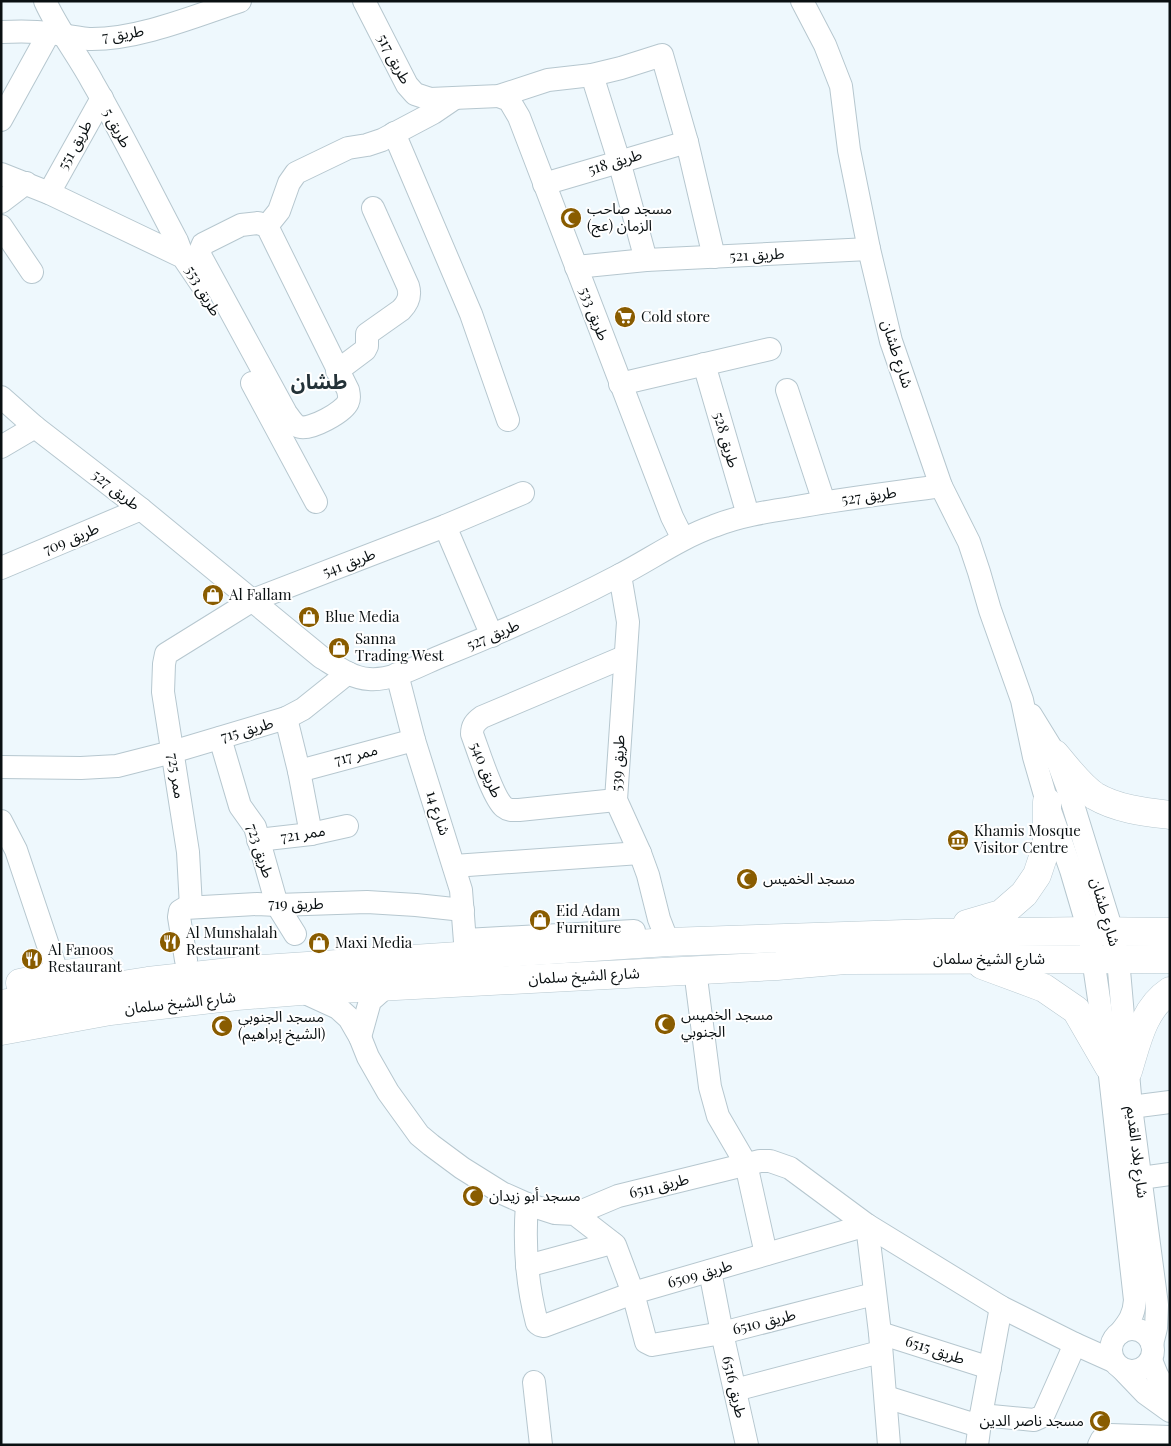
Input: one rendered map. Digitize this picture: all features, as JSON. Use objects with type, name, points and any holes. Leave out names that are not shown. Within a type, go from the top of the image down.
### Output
[{"type":"main road","points":[[1055,754],[1095,796],[1119,806],[1170,815]]},
{"type":"main road","points":[[934,932],[978,922],[1001,914],[1024,894],[1037,875],[1048,845],[1046,802]]},
{"type":"main road","name":"شارع الشيخ سلمان","points":[[1,1004],[148,980],[466,947],[934,932],[1170,932]]},
{"type":"main road","points":[[964,958],[1044,988],[1076,1010],[1118,1069],[1148,1013],[1158,999],[1170,991]]},
{"type":"main road","name":"شارع الشيخ سلمان","points":[[1,1031],[110,1011],[301,991],[845,960],[964,958],[1170,959]]},
{"type":"main road","points":[[1,987],[58,975],[186,960],[213,962],[248,970]]},
{"type":"street","name":"طريق 5","points":[[45,1],[56,34],[78,56],[102,98],[177,241],[183,258]]},
{"type":"street","name":"طريق 7","points":[[1,32],[18,31],[56,34],[89,39],[140,33],[240,1]]},
{"type":"street","name":"طريق 517","points":[[364,1],[407,85],[416,94],[430,99],[498,96],[548,80],[592,75],[662,55],[687,142]]},
{"type":"street","name":"شارع طشان","points":[[802,1],[825,45],[840,86],[849,150],[869,249],[891,341],[941,486],[969,542],[1022,700],[1046,802],[1070,870],[1101,931]]},
{"type":"street","points":[[1,120],[56,34]]},
{"type":"street","points":[[592,75],[619,161],[646,260]]},
{"type":"street","name":"طريق 533","points":[[498,96],[509,100],[519,117],[672,518],[683,539]]},
{"type":"street","points":[[267,226],[279,211],[289,183],[296,173],[341,151],[382,140],[433,113],[456,97]]},
{"type":"street","name":"طريق 551","points":[[49,193],[102,98]]},
{"type":"street","points":[[394,133],[471,314],[508,420]]},
{"type":"street","points":[[687,142],[714,257]]},
{"type":"street","name":"طريق 518","points":[[544,184],[687,142]]},
{"type":"street","name":"طريق 553","points":[[1,174],[49,193],[183,258],[197,278],[316,502]]},
{"type":"street","points":[[1,202],[26,183]]},
{"type":"street","points":[[338,370],[365,350],[367,334],[401,310],[409,296],[408,286],[373,208]]},
{"type":"street","points":[[258,223],[267,226],[338,370],[348,390],[348,404],[342,410],[310,428],[294,424],[286,413],[201,258],[200,251],[203,244],[241,225],[258,223]]},
{"type":"street","points":[[1,226],[32,272]]},
{"type":"street","name":"طريق 521","points":[[576,267],[646,260],[869,249]]},
{"type":"street","points":[[620,384],[770,348]]},
{"type":"street","name":"طريق 528","points":[[704,364],[748,515]]},
{"type":"street","points":[[787,390],[824,502]]},
{"type":"street","name":"طريق 527","points":[[1,397],[35,427],[141,509],[321,657],[348,673],[368,679],[380,679],[397,674],[492,636],[570,601],[683,539],[714,526],[748,515],[824,502],[941,486]]},
{"type":"street","points":[[1,447],[35,427]]},
{"type":"street","points":[[281,437],[301,427]]},
{"type":"street","name":"طريق 541","points":[[174,648],[253,600],[445,526],[523,493]]},
{"type":"street","name":"طريق 709","points":[[1,568],[141,509]]},
{"type":"street","points":[[445,526],[492,636]]},
{"type":"street","name":"طريق 539","points":[[620,575],[628,622],[624,657],[616,800],[640,853],[648,875],[659,919],[668,942]]},
{"type":"street","name":"ممر 725","points":[[174,648],[166,654],[163,692],[188,852],[191,908]]},
{"type":"street","points":[[317,697],[321,677],[321,657]]},
{"type":"street","name":"طريق 540","points":[[616,800],[519,810],[505,808],[496,796],[472,734],[472,728],[475,722],[482,717],[624,657]]},
{"type":"street","name":"طريق 715","points":[[1,767],[81,768],[117,766],[172,752],[286,718],[303,709],[348,673]]},
{"type":"street","name":"شارع 14","points":[[397,674],[414,740],[461,890],[466,947]]},
{"type":"street","name":"شارع طشان","points":[[1022,700],[1055,754],[1069,792],[1106,959]]},
{"type":"street","points":[[286,718],[299,771],[311,834]]},
{"type":"street","name":"طريق 723","points":[[220,738],[240,806],[253,822],[277,906],[296,934]]},
{"type":"street","name":"ممر 717","points":[[299,771],[414,740]]},
{"type":"street","points":[[1,821],[16,850],[58,975]]},
{"type":"street","name":"ممر 721","points":[[258,840],[311,834],[347,826]]},
{"type":"street","points":[[454,866],[640,853]]},
{"type":"street","name":"طريق 719","points":[[191,908],[257,904],[277,906],[367,902],[463,910]]},
{"type":"street","points":[[186,960],[179,914],[182,909],[191,908]]},
{"type":"street","name":"شارع بلاد القديم","points":[[1106,959],[1118,1069],[1135,1300],[1130,1320],[1117,1335]]},
{"type":"street","points":[[695,970],[710,1087],[718,1116],[753,1163],[766,1254]]},
{"type":"street","points":[[360,1037],[370,1000],[387,986]]},
{"type":"street","points":[[301,991],[338,1008],[349,1018],[388,1092],[419,1135],[462,1168],[502,1192],[527,1204],[555,1213],[575,1214],[617,1248],[633,1293],[544,1326],[540,1325],[536,1318],[527,1266],[525,1232],[527,1204]]},
{"type":"street","name":"شارع بلاد القديم","points":[[1118,1069],[1131,1107],[1140,1178],[1162,1283],[1151,1352]]},
{"type":"street","points":[[1131,1107],[1170,1102]]},
{"type":"street","points":[[753,1163],[770,1161],[790,1168],[867,1225],[1001,1307],[1128,1371],[1138,1370],[1148,1365],[1151,1352]]},
{"type":"street","name":"طريق 6511","points":[[575,1214],[618,1196],[753,1163]]},
{"type":"street","points":[[1140,1178],[1170,1174]]},
{"type":"street","points":[[867,1225],[886,1397],[889,1445]]},
{"type":"street","name":"طريق 6509","points":[[633,1293],[867,1225]]},
{"type":"street","points":[[527,1266],[612,1243]]},
{"type":"street","name":"طريق 6516","points":[[710,1271],[747,1445]]},
{"type":"street","name":"طريق 6510","points":[[633,1293],[646,1342],[652,1345],[722,1333],[874,1294]]},
{"type":"street","points":[[979,1429],[1001,1307]]},
{"type":"street","points":[[1075,1344],[1090,1343],[1132,1329],[1145,1333],[1156,1375],[1170,1397]]},
{"type":"street","points":[[1117,1335],[1110,1349],[1118,1365],[1145,1393],[1170,1410]]},
{"type":"street","points":[[735,1390],[880,1342]]},
{"type":"street","name":"طريق 6515","points":[[880,1342],[990,1368]]},
{"type":"street","points":[[886,1397],[979,1429],[1034,1420],[1043,1416],[1075,1344]]},
{"type":"street","points":[[534,1382],[541,1445]]},
{"type":"street","points":[[1104,1440],[1170,1437]]},
{"type":"place","name":"مسجد صاحب الزمان (عج)","points":[[571,218]]},
{"type":"place","name":"Cold store","points":[[625,317]]},
{"type":"place","name":"Al Fallam","points":[[213,595]]},
{"type":"place","name":"Blue Media","points":[[309,617]]},
{"type":"place","name":"Sanna Trading West","points":[[339,648]]},
{"type":"place","name":"Khamis Mosque Visitor Centre","points":[[958,840]]},
{"type":"place","name":"مسجد الخميس","points":[[747,879]]},
{"type":"place","name":"Eid Adam Furniture","points":[[540,920]]},
{"type":"place","name":"Al Munshalah Restaurant","points":[[170,942]]},
{"type":"place","name":"Maxi Media","points":[[319,943]]},
{"type":"place","name":"Al Fanoos Restaurant","points":[[32,959]]},
{"type":"place","name":"مسجد الخميس الجنوبي","points":[[665,1024]]},
{"type":"place","name":"مسجد الجنوبي (الشيخ إبراهيم)","points":[[222,1026]]},
{"type":"place","name":"مسجد أبو زيدان","points":[[473,1196]]},
{"type":"place","name":"مسجد ناصر الدين","points":[[1100,1421]]},
{"type":"district","name":"طشان","points":[[319,382]]}]
